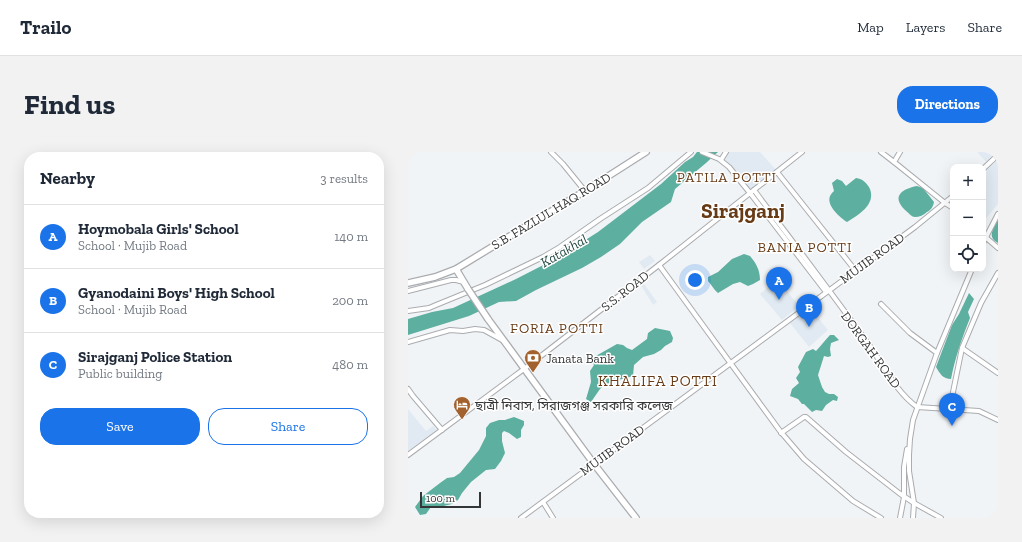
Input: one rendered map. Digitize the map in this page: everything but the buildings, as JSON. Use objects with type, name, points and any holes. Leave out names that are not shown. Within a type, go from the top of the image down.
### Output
[{"type":"main road","name":"S.B. FAZLUL HAQ ROAD","points":[[408,283],[435,277],[456,270],[646,152]]},
{"type":"main road","points":[[456,270],[488,319],[524,369],[636,518]]},
{"type":"street","points":[[551,152],[585,191]]},
{"type":"street","points":[[408,311],[429,308],[485,285],[549,254],[648,188],[690,152]]},
{"type":"street","points":[[702,152],[720,160],[726,152]]},
{"type":"street","name":"S.S. ROAD","points":[[408,455],[524,369],[802,152]]},
{"type":"street","points":[[880,152],[950,206]]},
{"type":"street","points":[[894,162],[900,152]]},
{"type":"street","points":[[986,166],[998,155]]},
{"type":"street","name":"DORGAH ROAD","points":[[720,160],[729,167],[752,192],[874,352],[892,381],[917,407]]},
{"type":"street","points":[[777,172],[856,270]]},
{"type":"street","name":"MUJIB ROAD","points":[[521,518],[950,199]]},
{"type":"street","points":[[986,233],[998,214]]},
{"type":"street","points":[[986,238],[998,248]]},
{"type":"street","points":[[659,265],[781,433],[804,459],[853,501],[881,518]]},
{"type":"street","points":[[900,518],[904,497],[904,467],[913,420],[937,353],[971,272]]},
{"type":"street","points":[[947,409],[952,397],[962,348],[981,302],[998,273]]},
{"type":"street","points":[[408,291],[451,280],[464,282]]},
{"type":"street","points":[[415,282],[417,289]]},
{"type":"street","points":[[881,304],[910,333],[937,353]]},
{"type":"street","points":[[408,342],[450,330],[463,331],[475,329],[484,330],[504,341]]},
{"type":"street","points":[[962,348],[998,373]]},
{"type":"street","points":[[408,389],[442,430]]},
{"type":"street","points":[[917,407],[979,411],[998,420]]},
{"type":"street","points":[[781,433],[806,417],[846,452],[904,497],[941,518]]},
{"type":"street","points":[[910,439],[909,471],[914,503],[913,518]]},
{"type":"street","points":[[543,502],[553,518]]},
{"type":"shaded area","points":[[697,152],[718,152],[675,189],[671,202],[642,222],[620,244],[601,257],[516,301],[499,302],[469,316],[408,335],[408,319],[453,308],[557,258],[598,232],[661,184]]},
{"type":"shaded area","points":[[725,152],[760,152],[777,171],[749,192],[720,156]]},
{"type":"shaded area","points":[[977,152],[997,152],[986,162]]},
{"type":"shaded area","points":[[998,160],[998,204],[986,218],[986,200],[986,170]]},
{"type":"shaded area","points":[[856,178],[863,180],[869,187],[871,195],[870,200],[865,209],[847,222],[841,218],[830,204],[830,196],[834,191],[832,183],[837,179],[842,181],[846,186]]},
{"type":"shaded area","points":[[917,186],[923,188],[934,202],[930,210],[921,216],[914,217],[901,205],[899,197],[903,191]]},
{"type":"shaded area","points":[[998,220],[998,243],[993,238],[992,233]]},
{"type":"shaded area","points":[[744,254],[750,256],[756,264],[760,280],[748,286],[740,282],[733,284],[718,293],[708,281],[708,277],[718,272],[732,259]]},
{"type":"shaded area","points":[[650,255],[655,261],[644,269],[639,262]]},
{"type":"shaded area","points":[[777,279],[799,306],[782,320],[760,294]]},
{"type":"shaded area","points":[[642,281],[657,302],[653,305],[639,282]]},
{"type":"shaded area","points":[[969,293],[974,299],[968,312],[970,318],[959,348],[951,379],[948,379],[942,376],[936,367],[952,325]]},
{"type":"shaded area","points":[[810,308],[828,330],[809,347],[790,323]]},
{"type":"shaded area","points":[[655,328],[670,331],[673,338],[672,342],[654,354],[643,357],[634,365],[633,376],[611,382],[604,386],[600,389],[591,402],[586,399],[591,382],[590,371],[594,365],[591,360],[617,344],[623,345],[632,350],[647,339],[648,333]]},
{"type":"shaded area","points":[[830,335],[834,335],[839,340],[831,343],[831,356],[824,356],[818,375],[825,392],[834,394],[838,397],[837,401],[833,400],[826,405],[822,411],[816,410],[812,412],[798,399],[790,396],[792,389],[799,383],[796,378],[800,372],[798,367],[806,352],[813,349],[816,351]]},
{"type":"shaded area","points":[[408,409],[426,431],[433,426],[437,430],[408,451]]},
{"type":"shaded area","points":[[514,417],[524,421],[524,425],[521,430],[521,437],[517,439],[504,431],[502,433],[505,453],[495,469],[486,470],[471,482],[458,500],[452,504],[435,508],[431,507],[426,514],[420,515],[415,507],[423,496],[447,478],[454,477],[460,473],[479,450],[486,436],[486,428],[490,423]]},
{"type":"place","name":"Hoymobala Girls' School","points":[[779,300]]},
{"type":"place","name":"Gyanodaini Boys' High School","points":[[809,327]]},
{"type":"place","name":"Janata Bank","points":[[533,373]]},
{"type":"place","name":"ছাত্রী নিবাস, সিরাজগঞ্জ সরকারি কলেজ","points":[[462,420]]},
{"type":"place","name":"Sirajganj Police Station","points":[[952,426]]},
{"type":"district","name":"PATILA POTTI","points":[[727,177]]},
{"type":"district","name":"Sirajganj","points":[[743,210]]},
{"type":"district","name":"BANIA POTTI","points":[[805,247]]},
{"type":"district","name":"FORIA POTTI","points":[[557,328]]},
{"type":"district","name":"KHALIFA POTTI","points":[[658,381]]},
{"type":"water label","name":"Katakhal","points":[[564,251]]}]
